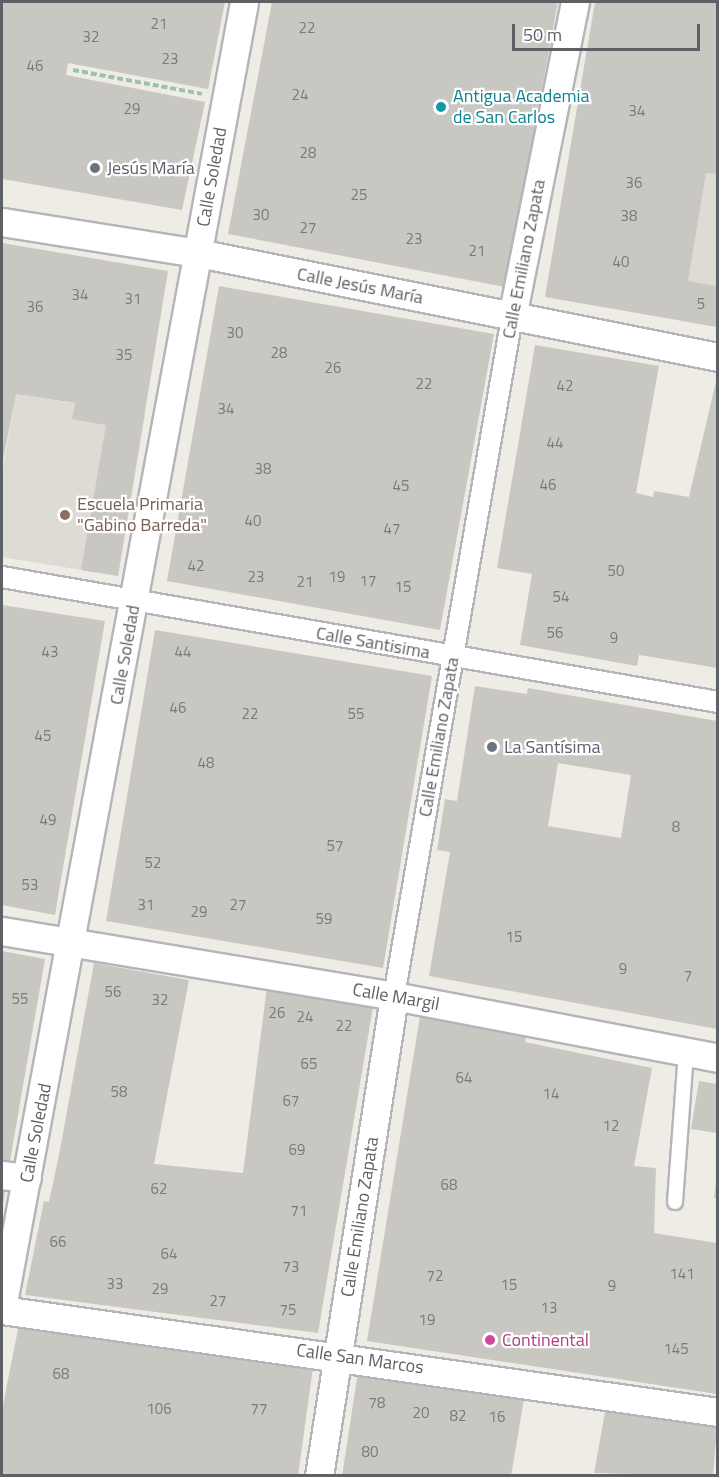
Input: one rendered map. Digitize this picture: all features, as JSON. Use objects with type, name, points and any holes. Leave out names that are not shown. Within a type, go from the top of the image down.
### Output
[{"type":"street","name":"Calle Soledad","points":[[2,1309],[14,1177],[73,942],[244,2]]},
{"type":"street","name":"Calle Emiliano Zapata","points":[[319,1476],[394,996],[512,317],[575,2]]},
{"type":"street","name":"Calle Jesús María","points":[[2,222],[198,253],[717,357]]},
{"type":"street","name":"Calle Santisima","points":[[2,577],[717,702]]},
{"type":"street","name":"Calle Margil","points":[[2,932],[394,996],[717,1058]]},
{"type":"street","name":"Calle San Marcos","points":[[2,1309],[339,1355],[717,1412]]},
{"type":"lane","points":[[675,1202],[686,1051]]},
{"type":"path","points":[[73,70],[227,98]]},
{"type":"shaded area","points":[[706,173],[717,174],[717,327],[681,321]]},
{"type":"shaded area","name":"Escuela Primaria \"Gabino Barreda\"","points":[[16,394],[145,415],[118,576],[2,557],[2,474]]},
{"type":"building","points":[[2,2],[225,2],[208,89],[68,63],[66,75],[205,102],[182,210],[2,179]]},
{"type":"building","points":[[272,2],[558,2],[505,287],[228,234]]},
{"type":"building","points":[[595,2],[717,2],[717,174],[706,173],[688,281],[717,286],[717,327],[545,297]]},
{"type":"building","points":[[2,243],[168,271],[118,576],[81,570],[106,425],[72,419],[75,403],[16,394],[2,466]]},
{"type":"building","points":[[219,286],[494,334],[440,630],[167,581]]},
{"type":"building","points":[[535,345],[659,366],[636,493],[653,497],[654,491],[689,497],[717,377],[717,668],[639,655],[637,666],[520,645],[532,574],[497,568]]},
{"type":"building","points":[[2,605],[105,621],[55,915],[2,905]]},
{"type":"building","points":[[155,630],[432,676],[383,968],[106,921]]},
{"type":"building","points":[[475,686],[527,694],[528,688],[717,721],[717,1029],[429,976],[450,852],[437,850],[445,799],[457,801]],"holes":[[[558,763],[631,775],[621,838],[548,826]]]},
{"type":"building","points":[[2,951],[45,959],[10,1161],[2,1160]]},
{"type":"building","points":[[94,963],[189,980],[154,1164],[243,1173],[267,987],[373,1007],[318,1333],[25,1295],[44,1201],[49,1202],[59,1155]]},
{"type":"building","points":[[420,1016],[527,1033],[525,1042],[652,1068],[634,1166],[656,1168],[654,1233],[717,1243],[717,1394],[367,1341]]},
{"type":"building","points":[[699,1081],[717,1084],[717,1133],[691,1129]]},
{"type":"building","points":[[716,1183],[717,1198],[714,1198]]},
{"type":"building","points":[[2,1185],[6,1185],[3,1205],[2,1205]]},
{"type":"building","points":[[19,1324],[313,1367],[298,1476],[2,1476],[2,1410]]},
{"type":"building","points":[[358,1372],[525,1393],[511,1476],[342,1476]]},
{"type":"building","points":[[606,1407],[717,1426],[713,1476],[594,1473]]},
{"type":"place","name":"Antigua Academia de San Carlos","points":[[441,107]]},
{"type":"place","name":"Jesús María","points":[[95,168]]},
{"type":"place","name":"Escuela Primaria \"Gabino Barreda\"","points":[[65,515]]},
{"type":"place","name":"La Santísima","points":[[492,747]]},
{"type":"place","name":"Continental","points":[[490,1340]]}]
